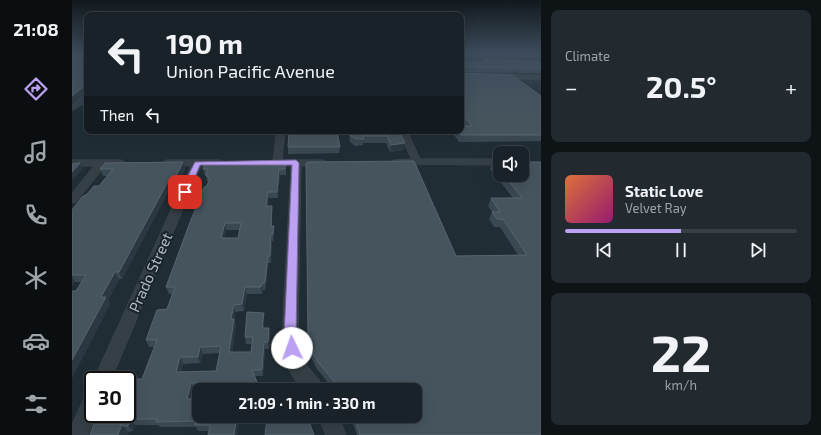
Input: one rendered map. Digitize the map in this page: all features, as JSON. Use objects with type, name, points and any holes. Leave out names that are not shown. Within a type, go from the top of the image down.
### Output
[{"type":"street","points":[[493,76],[541,78]]},
{"type":"street","points":[[72,109],[84,99]]},
{"type":"street","points":[[277,163],[281,134]]},
{"type":"street","points":[[404,134],[417,162]]},
{"type":"street","points":[[256,163],[334,162]]},
{"type":"street","points":[[387,162],[493,162]]},
{"type":"street","points":[[72,163],[134,163]]},
{"type":"street","points":[[72,200],[102,163]]},
{"type":"street","points":[[158,163],[234,163]]},
{"type":"street","name":"Prado Street","points":[[106,371],[197,163]]},
{"type":"street","points":[[296,163],[290,336],[293,359],[309,383]]},
{"type":"street","points":[[78,435],[84,421]]},
{"type":"street","points":[[332,423],[336,435]]},
{"type":"building","points":[[72,74],[84,74],[84,86],[72,96]]},
{"type":"building","points":[[464,74],[512,75],[541,96],[541,135],[460,134],[464,134],[464,126],[472,126],[464,117]]},
{"type":"building","points":[[289,134],[338,134],[340,147],[288,147]]},
{"type":"building","points":[[351,134],[400,134],[405,143],[391,145],[387,136],[363,136],[364,139],[356,139]]},
{"type":"building","points":[[414,161],[456,256],[527,255],[503,219],[497,219],[492,212],[500,212],[491,198],[522,198],[509,182],[529,182],[529,162],[541,162],[541,435],[360,435],[356,423],[422,423],[422,383],[335,383],[318,362],[311,350],[308,337],[306,163]]},
{"type":"building","points":[[183,162],[176,176],[171,176],[119,272],[115,272],[101,297],[106,297],[72,360],[72,291],[76,291],[86,275],[72,275],[72,210],[82,197],[94,186],[99,186],[113,169],[100,169],[105,163]]},
{"type":"building","points":[[206,162],[286,162],[285,169],[279,169],[277,192],[268,192],[266,206],[272,206],[271,226],[274,226],[273,234],[271,234],[270,256],[268,256],[265,283],[262,283],[261,287],[245,287],[242,304],[234,305],[231,319],[234,319],[229,352],[251,352],[253,337],[245,337],[247,312],[264,313],[262,328],[269,328],[268,342],[264,342],[262,370],[252,370],[257,383],[191,383],[187,399],[192,399],[192,421],[156,422],[157,419],[136,419],[136,379],[142,379],[157,340],[146,340],[157,310],[167,309],[175,287],[166,287],[204,187],[206,187],[210,179],[206,175],[208,169],[203,169]],"holes":[[[225,223],[241,223],[238,238],[221,238]],[[221,346],[216,371],[176,372],[180,357],[198,357],[200,347]]]},
{"type":"building","points":[[80,163],[72,172],[72,164]]},
{"type":"building","points":[[119,423],[129,423],[128,426]]},
{"type":"building","points":[[196,423],[236,423],[234,435],[208,435],[210,425],[195,425]]},
{"type":"building","points":[[266,423],[310,423],[314,435],[265,435]]},
{"type":"building","points":[[94,424],[122,424],[118,435],[90,435]]},
{"type":"route","points":[[185,192],[197,163],[296,163],[290,336],[292,348]]}]
